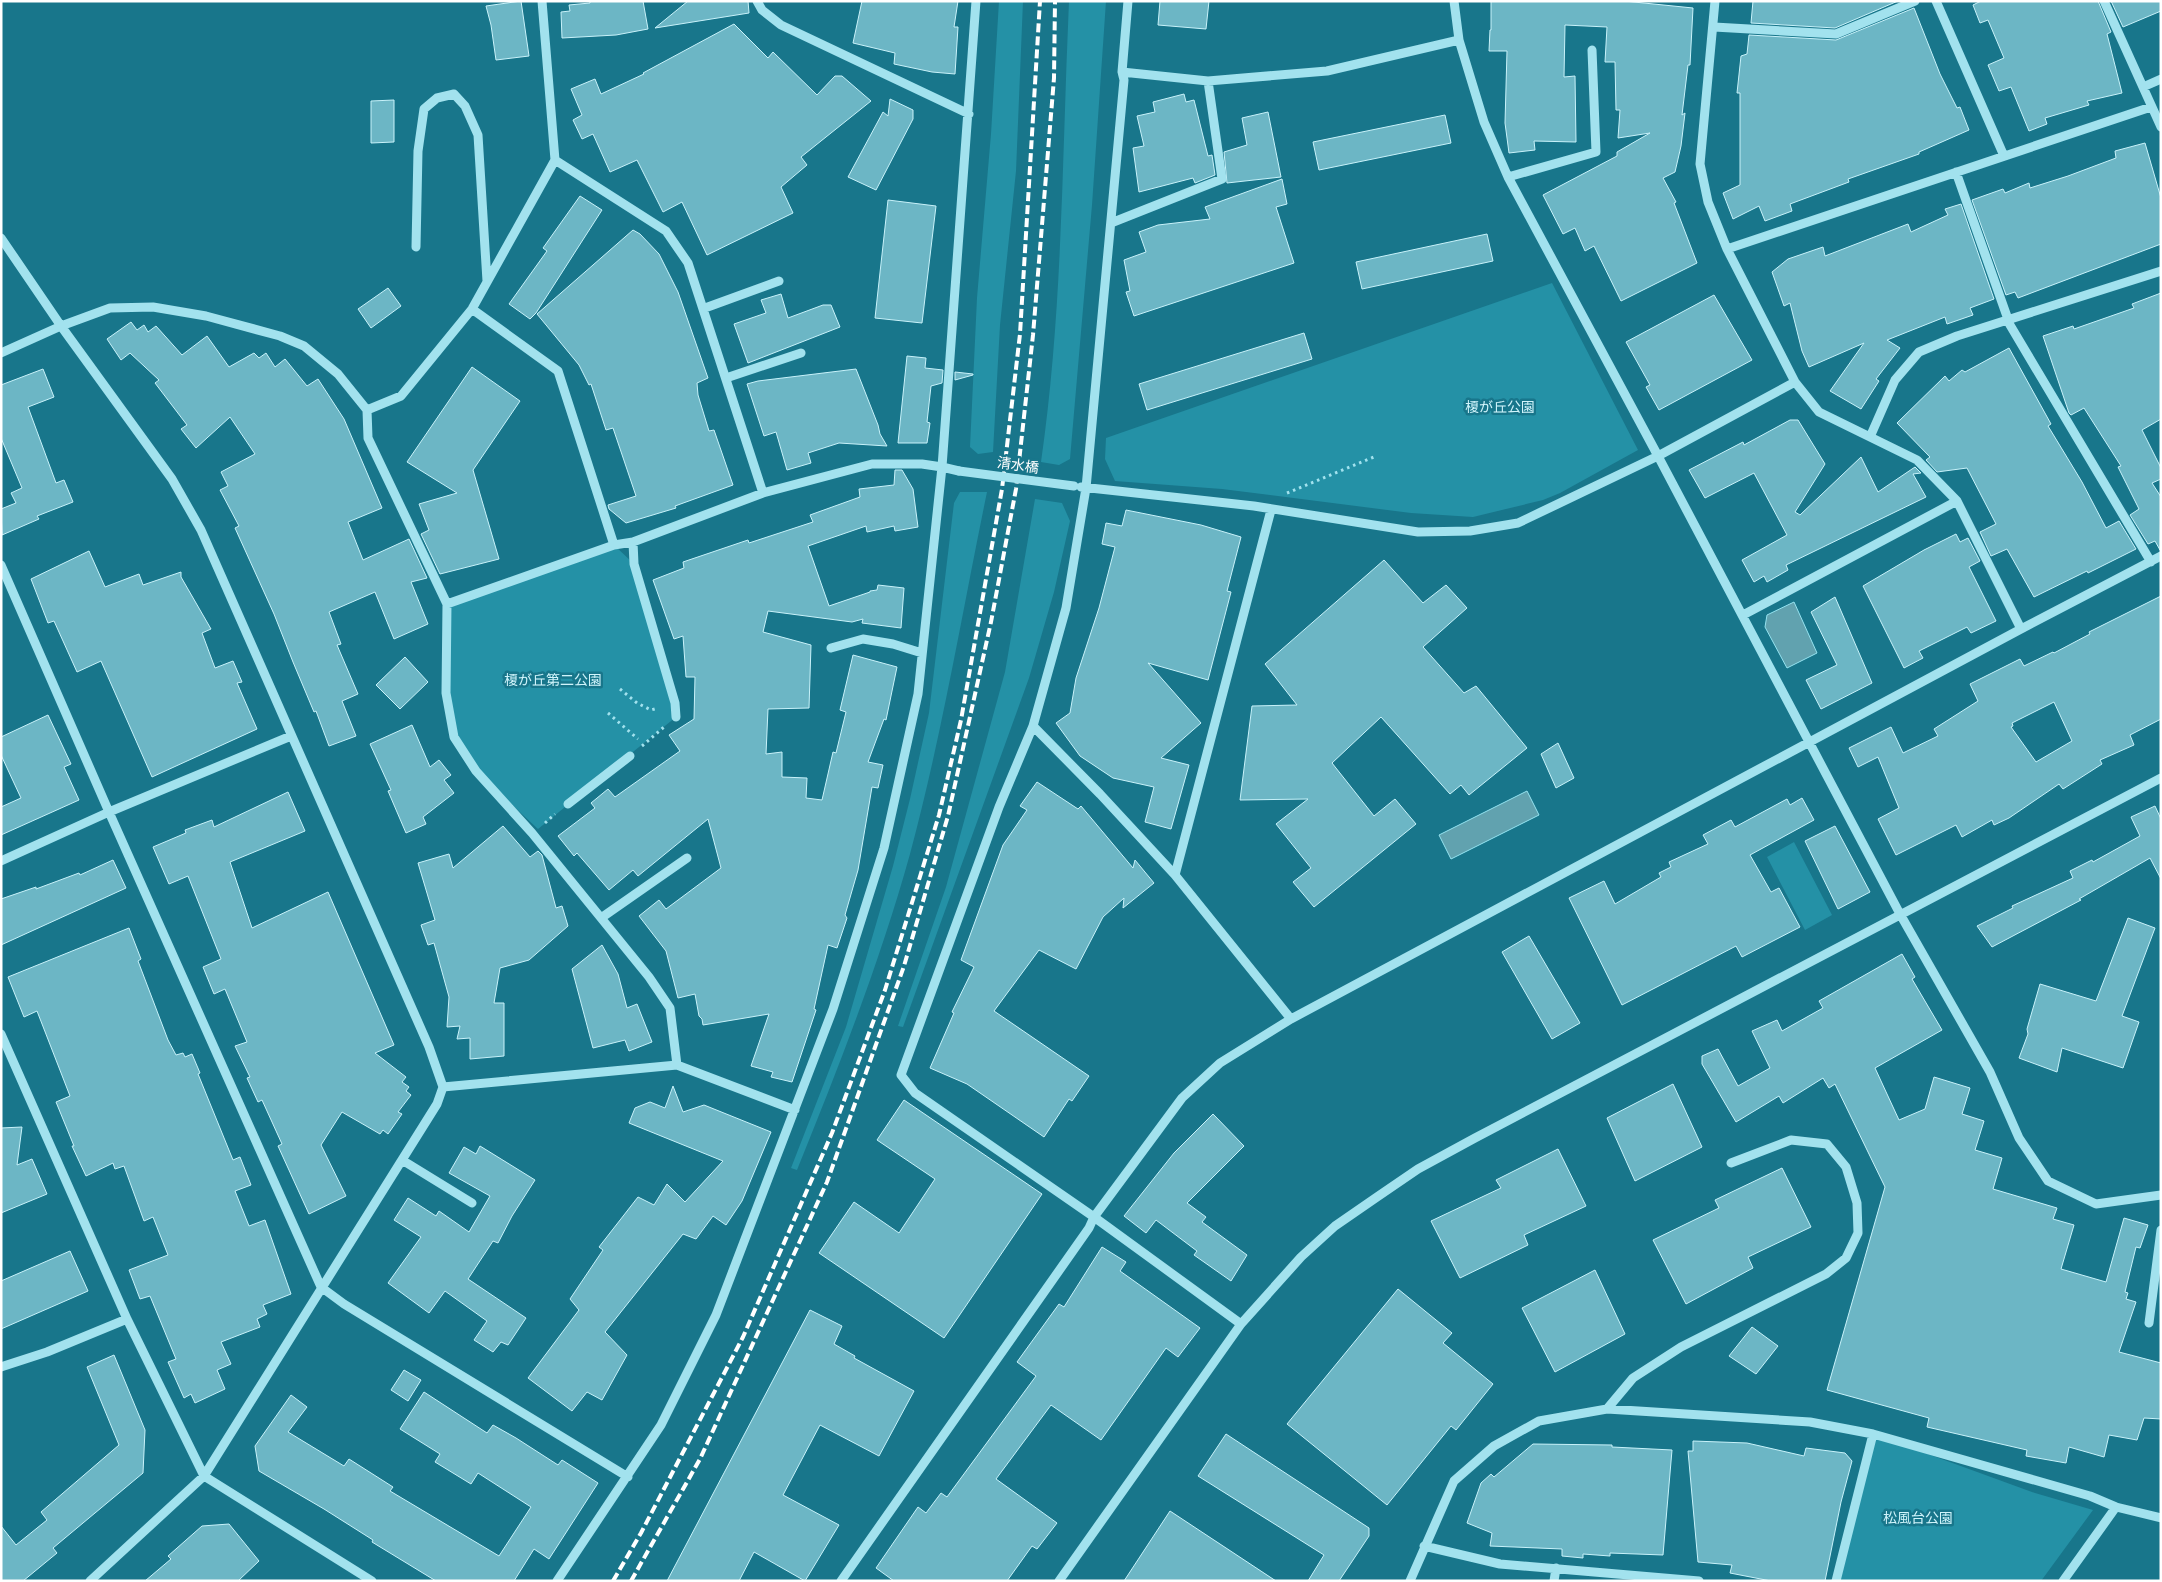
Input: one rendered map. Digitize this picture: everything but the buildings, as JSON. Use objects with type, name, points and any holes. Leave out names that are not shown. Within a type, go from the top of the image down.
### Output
[{"type":"street","points":[[367,410],[402,396],[472,310],[555,160],[542,1]]},
{"type":"street","points":[[757,1],[762,10],[781,25],[969,114]]},
{"type":"street","points":[[557,1581],[661,1426],[716,1315],[833,1009],[884,848],[918,694],[942,467],[976,1]]},
{"type":"street","points":[[1128,1],[1122,72],[1124,80],[1086,488],[1066,608],[1033,726],[999,808],[902,1075],[915,1093],[1094,1217],[1241,1324]]},
{"type":"street","points":[[1454,1],[1459,40],[1484,122],[1508,177],[1743,615],[1900,914],[1990,1072],[2020,1138],[2048,1181],[2096,1204],[2161,1195]]},
{"type":"street","points":[[1715,1],[1700,164],[1708,202],[1727,250],[1795,382],[1818,412],[1917,460],[1957,501],[2021,629]]},
{"type":"street","points":[[1714,27],[1836,34],[1915,1]]},
{"type":"street","points":[[1936,1],[2004,156]]},
{"type":"street","points":[[2104,1],[2161,127]]},
{"type":"street","points":[[1122,72],[1208,81],[1327,71],[1459,40]]},
{"type":"street","points":[[1508,177],[1596,152],[1592,50]]},
{"type":"street","points":[[2143,87],[2161,79]]},
{"type":"street","points":[[1111,223],[1222,179],[1208,81]]},
{"type":"street","points":[[416,246],[418,151],[424,109],[437,98],[454,94],[465,106],[478,135],[487,282]]},
{"type":"street","points":[[1727,250],[2151,107]]},
{"type":"street","points":[[555,160],[666,230],[688,263],[763,493]]},
{"type":"street","points":[[1956,172],[2010,325],[2151,562]]},
{"type":"street","points":[[1,238],[61,326],[172,479],[201,530],[429,1048],[442,1087],[437,1104],[204,1476],[90,1581]]},
{"type":"street","points":[[1870,437],[1895,380],[1919,352],[1957,336],[2161,271]]},
{"type":"street","points":[[704,308],[779,281]]},
{"type":"street","points":[[1,353],[61,326],[110,308],[153,307],[215,318],[280,336],[304,346],[338,374],[367,410],[368,438],[447,604],[446,693],[454,737],[476,771],[532,833],[649,977],[670,1008],[677,1065]]},
{"type":"street","points":[[472,310],[558,371],[614,545]]},
{"type":"street","points":[[726,378],[801,353]]},
{"type":"street","name":"清水橋","points":[[447,604],[614,545],[633,542],[763,493],[872,464],[922,464],[959,471],[1086,488],[1254,506],[1418,532],[1470,531],[1518,523],[1658,456],[1795,382]]},
{"type":"street","points":[[1743,615],[1957,501]]},
{"type":"street","points":[[1175,875],[1271,510]]},
{"type":"street","points":[[633,542],[634,564],[675,703],[676,717]]},
{"type":"street","points":[[841,1581],[1089,1228],[1094,1217],[1182,1098],[1220,1063],[1290,1019],[2161,556]]},
{"type":"street","points":[[1,565],[109,812],[322,1287],[344,1304],[628,1477]]},
{"type":"street","points":[[831,648],[864,640],[893,644],[922,653]]},
{"type":"street","points":[[1033,726],[1100,794],[1175,875],[1290,1019]]},
{"type":"street","points":[[1,861],[109,812],[291,736]]},
{"type":"street","points":[[568,804],[630,756]]},
{"type":"street","points":[[1059,1581],[1241,1324],[1300,1257],[1336,1226],[1418,1169],[2161,778]]},
{"type":"street","points":[[601,918],[687,858]]},
{"type":"street","points":[[1,1034],[127,1319],[204,1476],[372,1581]]},
{"type":"street","points":[[442,1087],[677,1065],[795,1110]]},
{"type":"street","points":[[1607,1409],[1633,1378],[1681,1346],[1826,1274],[1846,1258],[1858,1233],[1857,1202],[1846,1166],[1827,1144],[1791,1140],[1731,1163]]},
{"type":"street","points":[[402,1160],[472,1203]]},
{"type":"street","points":[[2149,1322],[2161,1230]]},
{"type":"street","points":[[1,1367],[47,1352],[127,1319]]},
{"type":"street","points":[[1410,1581],[1454,1481],[1494,1446],[1539,1421],[1607,1409],[1810,1422],[1873,1434],[2090,1496],[2116,1507],[2161,1518]]},
{"type":"street","points":[[1836,1581],[1873,1434]]},
{"type":"street","points":[[2063,1581],[2116,1507]]},
{"type":"street","points":[[1424,1546],[1500,1564],[1699,1581]]},
{"type":"street","points":[[1554,1581],[1556,1568]]},
{"type":"path","points":[[1254,506],[1374,457]]},
{"type":"path","points":[[620,689],[637,703],[651,710],[675,703]]},
{"type":"path","points":[[608,713],[644,745]]},
{"type":"path","points":[[630,756],[676,717]]},
{"type":"path","points":[[532,833],[568,804]]},
{"type":"green space","points":[[999,1],[1023,1],[1016,171],[1000,325],[993,452],[978,454],[970,447],[977,298],[991,134]]},
{"type":"green space","points":[[1069,1],[1106,1],[1092,205],[1070,459],[1059,465],[1041,462],[1054,348],[1058,290]]},
{"type":"green space","name":"榎が丘公園","points":[[1552,283],[1638,450],[1560,493],[1543,500],[1473,517],[1411,513],[1222,489],[1115,481],[1105,459],[1106,438]]},
{"type":"green space","points":[[960,492],[987,492],[932,764],[910,854],[886,934],[843,1053],[797,1170],[791,1168],[846,1027],[893,866],[910,799],[929,713],[954,503]]},
{"type":"green space","points":[[1035,499],[1062,503],[1070,521],[1054,592],[1029,678],[903,1027],[898,1026],[946,887],[1005,672]]},
{"type":"green space","name":"榎が丘第二公園","points":[[614,545],[634,564],[676,717],[538,829],[476,771],[454,737],[446,693],[447,604]]},
{"type":"green space","points":[[1794,842],[1832,915],[1805,930],[1767,857]]},
{"type":"green space","name":"松風台公園","points":[[1873,1434],[2035,1493],[2093,1510],[2041,1581],[1836,1581]]},
{"type":"shaded area","points":[[1794,602],[1817,653],[1787,668],[1765,627],[1767,615]]},
{"type":"shaded area","points":[[1527,791],[1539,815],[1451,859],[1439,835]]},
{"type":"railway","points":[[613,1581],[641,1533],[743,1337],[832,1133],[885,990],[939,815],[961,720],[1002,489],[1020,334],[1040,1]]},
{"type":"railway","points":[[631,1581],[700,1459],[827,1182],[904,966],[948,816],[991,622],[1016,489],[1033,335],[1054,78],[1055,1]]}]
